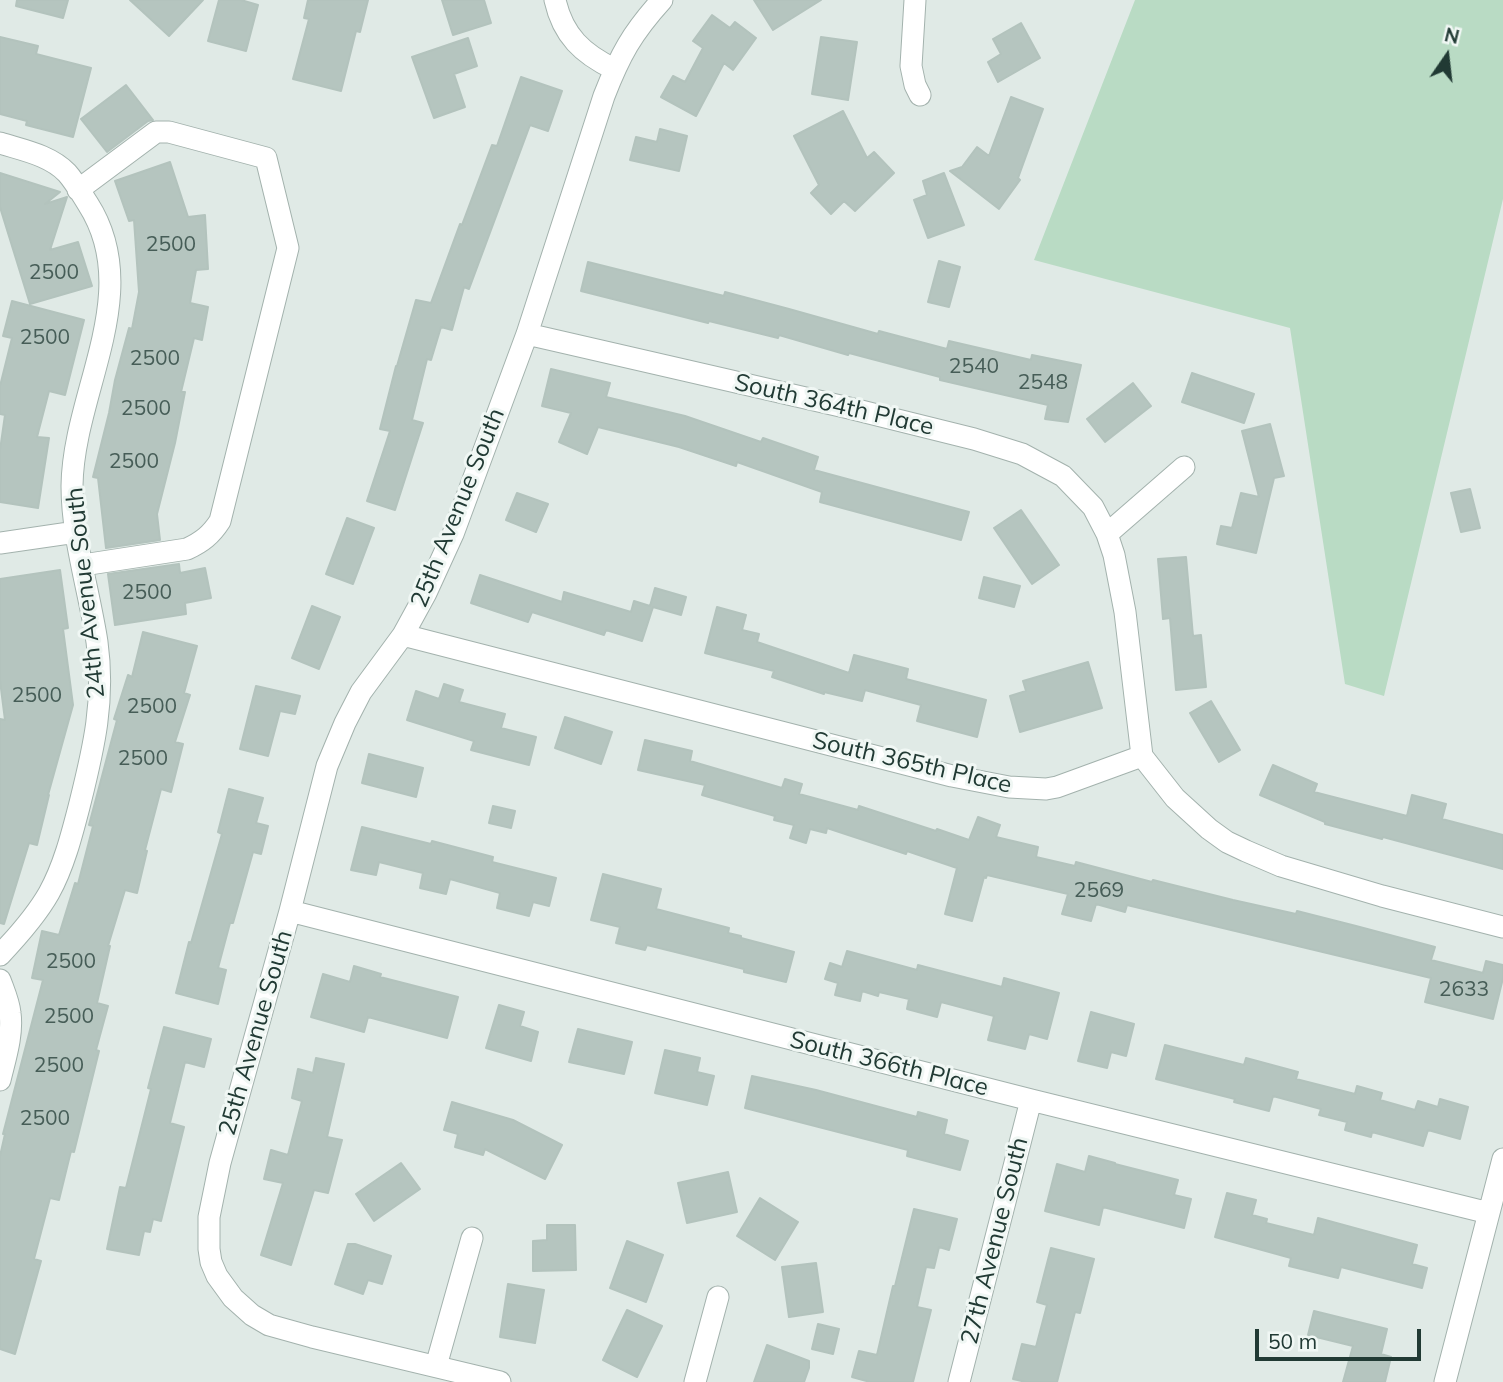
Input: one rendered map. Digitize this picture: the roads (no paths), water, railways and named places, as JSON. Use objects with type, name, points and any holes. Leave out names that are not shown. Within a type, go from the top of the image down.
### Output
[{"type":"street","points":[[555,0],[572,39],[595,60],[614,69]]},
{"type":"street","name":"25th Avenue South","points":[[436,1366],[312,1337],[270,1325],[252,1315],[233,1298],[211,1262],[209,1217],[214,1187],[327,766],[361,692],[403,635],[453,534],[527,334],[614,69],[642,22],[662,0]]},
{"type":"street","points":[[915,0],[911,66],[920,95]]},
{"type":"street","points":[[0,144],[46,159],[65,171],[74,184],[156,132],[169,132],[266,158],[288,248],[220,521],[213,532],[202,542],[187,549],[83,565]]},
{"type":"street","name":"24th Avenue South","points":[[0,955],[33,917],[54,883],[77,816],[99,710],[97,642],[76,533],[72,496],[79,431],[107,317],[110,283],[101,229],[74,184]]},
{"type":"street","name":"South 364th Place","points":[[527,334],[849,408],[1003,447],[1037,461],[1063,476],[1093,507],[1107,534],[1121,582],[1142,756]]},
{"type":"street","points":[[1107,534],[1184,467]]},
{"type":"street","points":[[0,543],[76,533]]},
{"type":"street","name":"South 365th Place","points":[[403,635],[952,776],[1009,788],[1033,790],[1057,787],[1142,756]]},
{"type":"street","points":[[1142,756],[1175,798],[1227,842],[1281,866],[1503,928]]},
{"type":"street","name":"South 366th Place","points":[[290,911],[1031,1100],[1489,1213]]},
{"type":"street","points":[[0,980],[8,1000],[11,1019],[0,1080]]},
{"type":"street","name":"27th Avenue South","points":[[959,1382],[1031,1100]]},
{"type":"street","points":[[1445,1382],[1503,1159]]},
{"type":"street","points":[[472,1238],[436,1366],[500,1382]]},
{"type":"street","points":[[695,1382],[718,1297]]}]
